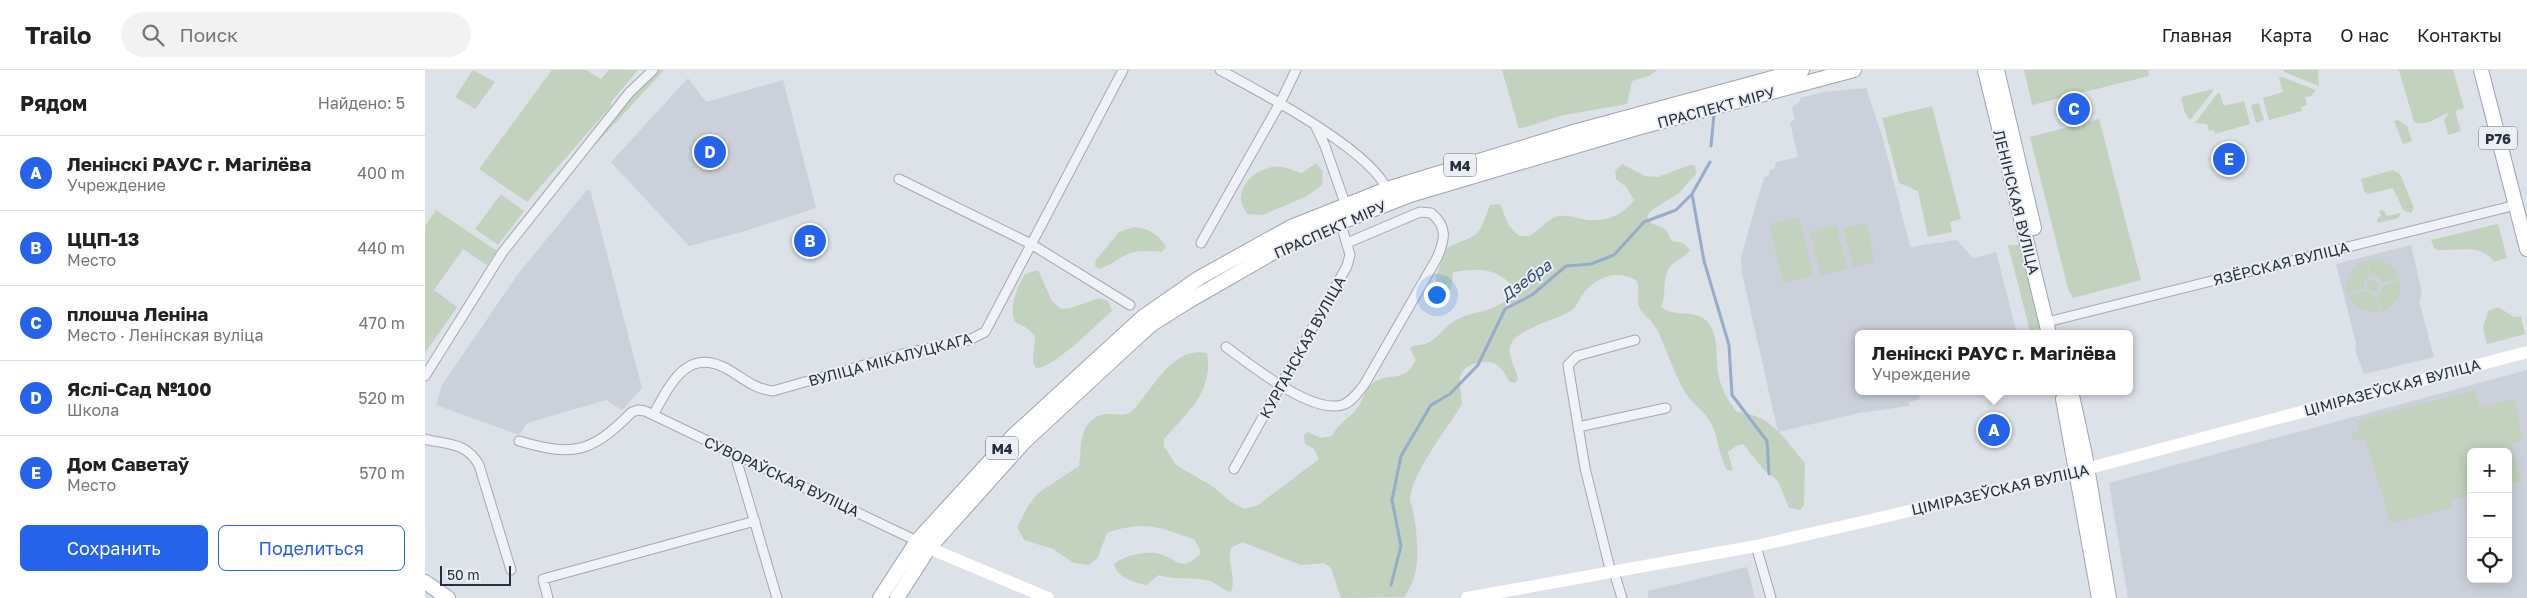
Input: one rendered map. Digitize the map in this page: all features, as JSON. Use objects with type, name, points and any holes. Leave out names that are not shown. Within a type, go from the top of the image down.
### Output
[{"type":"main road","name":"ПРАСПЕКТ МІРУ","points":[[880,598],[923,544],[1025,441],[1152,324],[1293,241],[1345,214],[1389,195],[1636,121],[1804,76],[1854,70]]},
{"type":"main road","name":"ЛЕНІНСКАЯ ВУЛІЦА","points":[[1985,70],[2050,325]]},
{"type":"main road","name":"ЛЕНІНСКАЯ ВУЛІЦА","points":[[1997,70],[2050,325]]},
{"type":"main road","name":"Р76","points":[[2481,70],[2527,249]]},
{"type":"main road","name":"ЦІМІРАЗЕЎСКАЯ ВУЛІЦА","points":[[1467,598],[1756,546],[2082,470],[2527,352]]},
{"type":"main road","points":[[2062,395],[2082,470],[2109,598]]},
{"type":"main road","points":[[2072,395],[2099,598]]},
{"type":"main road","name":"ПРАСПЕКТ МІРУ","points":[[897,598],[923,544]]},
{"type":"main road","name":"СУВОРАЎСКАЯ ВУЛІЦА","points":[[923,544],[1048,598]]},
{"type":"main road","points":[[425,582],[448,598]]},
{"type":"street","points":[[425,376],[502,253],[629,93],[653,70]]},
{"type":"street","name":"ВУЛІЦА МІКАЛУЦКАГА","points":[[653,415],[672,380],[695,364],[715,362],[763,390],[773,391],[903,354],[969,340],[985,332],[998,311],[1031,244],[1123,70]]},
{"type":"street","points":[[1221,70],[1280,103],[1334,137],[1379,174],[1389,195]]},
{"type":"street","points":[[1201,243],[1280,103],[1296,70]]},
{"type":"street","name":"КУРГАНСКАЯ ВУЛІЦА","points":[[1234,469],[1347,266],[1350,255],[1347,243],[1345,214],[1325,146],[1316,127]]},
{"type":"street","points":[[1325,146],[1334,137]]},
{"type":"street","points":[[899,179],[1031,244],[1130,305]]},
{"type":"street","name":"ЯЗЁРСКАЯ ВУЛІЦА","points":[[2050,325],[2516,205]]},
{"type":"street","points":[[1226,347],[1281,385],[1315,403],[1335,407],[1344,405],[1353,399],[1364,385],[1434,264],[1442,247],[1443,226],[1431,213],[1420,212],[1347,243]]},
{"type":"street","points":[[1621,598],[1585,468],[1579,427],[1567,370],[1570,361],[1577,356],[1635,340]]},
{"type":"street","points":[[1579,427],[1666,408]]},
{"type":"street","name":"СУВОРАЎСКАЯ ВУЛІЦА","points":[[519,442],[565,452],[579,449],[599,440],[632,412],[638,410],[653,415],[923,544]]},
{"type":"street","points":[[425,439],[451,443],[473,454],[479,465],[511,570]]},
{"type":"street","points":[[735,455],[777,598]]},
{"type":"street","points":[[548,598],[543,579],[755,521]]},
{"type":"street","points":[[1756,546],[1771,598]]},
{"type":"shaded area","points":[[688,78],[706,102],[783,80],[816,208],[742,232],[689,246],[611,162]]},
{"type":"shaded area","points":[[1866,88],[1883,139],[1910,247],[1957,240],[1973,258],[1996,252],[2016,330],[1855,330],[1855,395],[1919,395],[1920,399],[1909,402],[1909,406],[1859,413],[1778,432],[1742,273],[1741,257],[1764,177],[1769,176],[1770,170],[1775,168],[1776,162],[1798,157],[1790,123],[1795,119],[1792,107],[1800,102],[1800,98],[1824,92]]},
{"type":"shaded area","points":[[590,189],[642,388],[622,410],[606,400],[527,423],[519,435],[436,405],[442,385],[518,274],[586,191]]},
{"type":"shaded area","points":[[2411,245],[2422,293],[2419,301],[2434,357],[2364,374],[2355,350],[2356,343],[2336,264]]},
{"type":"shaded area","points":[[2527,370],[2527,598],[2128,598],[2109,483]]},
{"type":"shaded area","points":[[1747,567],[1755,598],[1648,598],[1648,591]]},
{"type":"green space","points":[[473,70],[495,82],[475,109],[455,97]]},
{"type":"green space","points":[[552,70],[586,70],[601,79],[609,70],[638,70],[611,102],[611,106],[527,202],[479,169]]},
{"type":"green space","points":[[656,70],[664,70],[595,145],[590,140]]},
{"type":"green space","points":[[1502,70],[1657,70],[1649,76],[1632,81],[1627,104],[1564,115],[1519,129]]},
{"type":"green space","points":[[2024,70],[2148,70],[2149,76],[2032,105]]},
{"type":"green space","points":[[2284,70],[2318,70],[2319,86],[2284,72]]},
{"type":"green space","points":[[2399,70],[2453,70],[2464,108],[2455,111],[2461,131],[2448,135],[2444,120],[2449,113],[2429,122],[2414,122]]},
{"type":"green space","points":[[2279,77],[2316,90],[2311,96],[2305,97],[2307,105],[2301,107],[2302,111],[2269,120],[2263,98],[2283,92]]},
{"type":"green space","points":[[2213,89],[2190,120],[2185,113],[2181,97]]},
{"type":"green space","points":[[2220,93],[2224,106],[2244,101],[2250,124],[2215,134],[2214,130],[2209,131],[2207,124],[2195,123],[2217,94]]},
{"type":"green space","points":[[2259,103],[2264,120],[2256,123],[2251,105]]},
{"type":"green space","points":[[1932,106],[1961,219],[1950,222],[1952,232],[1928,237],[1918,191],[1899,183],[1882,118]]},
{"type":"green space","points":[[2099,119],[2141,280],[2073,298],[2069,292],[2030,137]]},
{"type":"green space","points":[[2398,120],[2407,126],[2412,141],[2403,144],[2394,121]]},
{"type":"green space","points":[[1316,163],[1323,172],[1322,185],[1307,196],[1263,215],[1247,214],[1241,201],[1242,192],[1249,179],[1255,174],[1268,168],[1276,167],[1302,173]]},
{"type":"green space","points":[[1622,164],[1645,176],[1658,177],[1690,165],[1695,165],[1696,174],[1679,193],[1652,210],[1647,216],[1651,223],[1665,229],[1672,241],[1683,243],[1690,250],[1669,268],[1661,307],[1673,312],[1699,316],[1710,325],[1713,330],[1716,347],[1719,377],[1722,388],[1730,403],[1737,412],[1750,414],[1769,423],[1805,463],[1804,505],[1800,510],[1789,508],[1778,481],[1763,469],[1743,444],[1736,446],[1728,452],[1733,471],[1727,470],[1722,460],[1711,422],[1684,391],[1656,328],[1639,308],[1637,281],[1623,275],[1615,275],[1608,276],[1595,283],[1583,294],[1572,310],[1530,328],[1512,342],[1510,355],[1518,379],[1515,383],[1509,381],[1501,368],[1493,363],[1476,363],[1470,365],[1462,372],[1460,380],[1462,405],[1431,450],[1412,488],[1410,498],[1415,526],[1417,558],[1414,578],[1404,597],[1341,598],[1331,568],[1324,563],[1301,565],[1242,542],[1231,548],[1230,559],[1233,586],[1231,592],[1210,581],[1197,579],[1172,578],[1159,575],[1146,585],[1131,581],[1119,573],[1114,564],[1129,556],[1154,553],[1184,564],[1201,553],[1195,540],[1152,527],[1131,527],[1107,533],[1098,557],[1089,565],[1074,563],[1053,549],[1024,540],[1017,527],[1028,506],[1038,493],[1079,466],[1082,437],[1090,422],[1101,415],[1128,414],[1173,363],[1183,356],[1194,353],[1207,353],[1208,367],[1203,390],[1190,410],[1164,439],[1164,446],[1176,465],[1212,486],[1231,502],[1244,509],[1258,505],[1319,459],[1314,449],[1305,444],[1304,435],[1308,432],[1321,438],[1332,436],[1340,425],[1356,410],[1373,383],[1385,378],[1401,375],[1411,368],[1416,360],[1410,348],[1429,342],[1456,320],[1490,309],[1505,301],[1510,295],[1513,287],[1507,280],[1486,270],[1453,272],[1451,289],[1436,286],[1436,276],[1447,248],[1471,237],[1479,231],[1490,205],[1500,204],[1509,226],[1519,236],[1530,236],[1558,216],[1597,220],[1618,215],[1634,200],[1626,187],[1616,179],[1615,171]]},
{"type":"green space","points":[[2393,170],[2400,174],[2414,208],[2411,213],[2403,210],[2393,188],[2368,194],[2364,191],[2361,179]]},
{"type":"green space","points":[[501,194],[524,211],[498,245],[475,229]]},
{"type":"green space","points":[[436,210],[497,251],[487,265],[463,249],[434,290],[457,307],[425,353],[425,226]]},
{"type":"green space","points":[[2379,210],[2384,211],[2387,216],[2400,213],[2400,215],[2398,218],[2378,223],[2377,219],[2381,216]]},
{"type":"green space","points":[[1799,217],[1813,276],[1783,283],[1769,224]]},
{"type":"green space","points":[[1866,223],[1875,262],[1853,267],[1844,228]]},
{"type":"green space","points":[[2498,224],[2507,258],[2494,262],[2483,252],[2476,250],[2438,250],[2434,248],[2431,240]]},
{"type":"green space","points":[[1836,225],[1847,269],[1821,275],[1810,232]]},
{"type":"green space","points":[[1134,227],[1148,230],[1156,235],[1166,246],[1162,252],[1145,251],[1132,253],[1099,269],[1095,265],[1096,260],[1119,232]]},
{"type":"green space","points":[[2008,245],[2019,245],[2040,328],[2030,330]]},
{"type":"green space","points":[[2379,259],[2392,266],[2399,278],[2383,283],[2378,277],[2372,276],[2367,260]]},
{"type":"green space","points":[[2365,260],[2370,276],[2364,281],[2364,289],[2347,294],[2348,278],[2352,270]]},
{"type":"green space","points":[[1038,270],[1052,301],[1061,309],[1071,308],[1099,298],[1108,301],[1112,311],[1064,354],[1044,366],[1036,368],[1033,362],[1035,336],[1027,328],[1015,322],[1013,304],[1025,274]]},
{"type":"green space","points":[[2375,280],[2378,281],[2378,291],[2371,292],[2368,291],[2367,284],[2368,281]]},
{"type":"green space","points":[[2400,280],[2400,290],[2397,299],[2391,307],[2382,312],[2376,296],[2381,293],[2383,286]]},
{"type":"green space","points":[[2365,291],[2375,296],[2380,312],[2361,310],[2348,297]]},
{"type":"green space","points":[[2498,307],[2514,317],[2521,316],[2525,334],[2487,344],[2483,328],[2488,311]]},
{"type":"green space","points":[[2474,390],[2480,408],[2514,399],[2523,440],[2511,444],[2522,481],[2512,484],[2512,448],[2467,448],[2467,496],[2451,500],[2452,507],[2391,524],[2365,438],[2354,441],[2351,433],[2359,431],[2357,421]]},
{"type":"waterway","name":"Дзебра","points":[[1711,146],[1714,114]]},
{"type":"waterway","name":"Дзебра","points":[[1391,585],[1401,546],[1392,500],[1401,456],[1431,405],[1450,394],[1478,365],[1505,309],[1532,295],[1566,266],[1591,264],[1614,255],[1644,222],[1676,210],[1692,194],[1710,162]]},
{"type":"waterway","points":[[1692,194],[1704,261],[1729,345],[1732,395],[1767,441],[1769,474]]},
{"type":"place","name":"плошча Леніна","points":[[2074,109]]},
{"type":"place","name":"Яслі-Сад №100","points":[[710,152]]},
{"type":"place","name":"Дом Саветаў","points":[[2229,159]]},
{"type":"place","name":"ЦЦП-13","points":[[810,241]]},
{"type":"place","name":"Ленінскі РАУС г. Магілёва","points":[[1994,430]]}]
